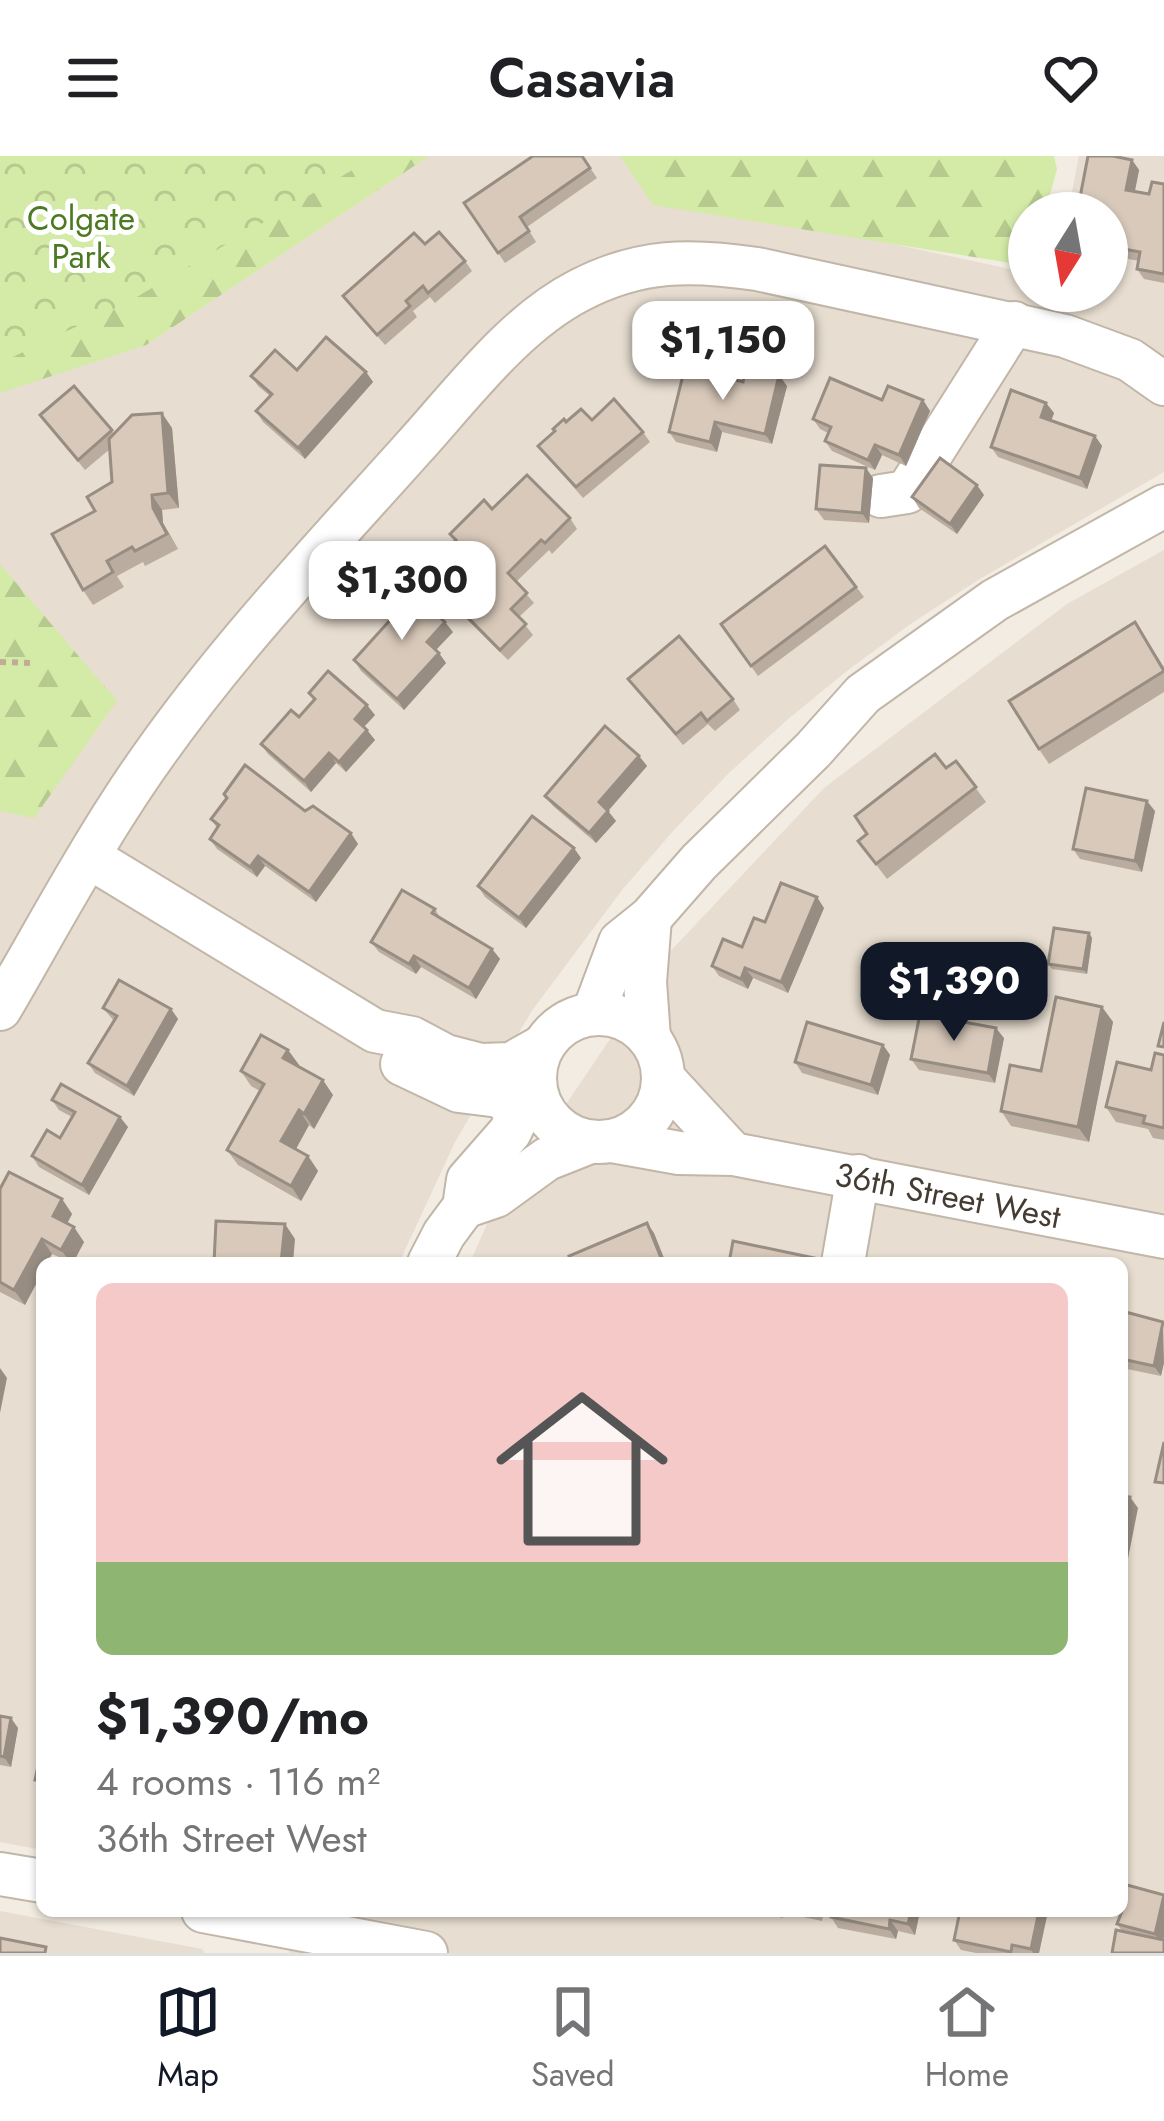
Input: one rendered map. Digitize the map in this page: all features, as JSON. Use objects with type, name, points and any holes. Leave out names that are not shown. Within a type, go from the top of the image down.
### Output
[{"type":"street","points":[[0,1009],[121,803],[198,696],[313,559],[506,347],[579,290],[636,268],[718,263],[1090,343],[1130,360],[1164,384]]},
{"type":"street","points":[[881,496],[908,492],[1014,323]]},
{"type":"street","points":[[593,1014],[620,942],[650,918],[863,694],[995,600],[1164,506]]},
{"type":"street","points":[[88,857],[375,1030],[412,1038],[446,1057],[481,1065],[511,1064],[543,1046]]},
{"type":"street","points":[[649,1038],[645,982],[650,918]]},
{"type":"street","points":[[432,1257],[464,1207],[468,1180],[530,1108],[536,1065],[556,1030],[593,1014],[633,1023],[649,1038],[660,1057],[663,1078],[649,1119],[632,1133],[547,1160],[496,1196],[464,1207]]},
{"type":"street","points":[[375,1030],[396,1061],[459,1091],[499,1096],[530,1108],[569,1136],[601,1142]]},
{"type":"street","points":[[663,1078],[733,1154]]},
{"type":"street","name":"36th Street West","points":[[601,1142],[679,1153],[733,1154],[1164,1237]]},
{"type":"street","points":[[844,1257],[859,1176]]},
{"type":"street","points":[[0,1874],[36,1880]]},
{"type":"street","points":[[223,1917],[260,1928],[425,1953]]},
{"type":"path","points":[[0,662],[34,663]]},
{"type":"shaded area","points":[[376,156],[626,156],[663,195],[1008,269],[1008,312],[1128,312],[1128,192],[1072,192],[1079,156],[1164,156],[1164,472],[912,623],[787,720],[729,773],[622,890],[531,1012],[455,1142],[402,1257],[36,1257],[36,1849],[0,1842],[0,363]]},
{"type":"shaded area","points":[[1164,550],[1164,1953],[289,1953],[296,1917],[1128,1917],[1128,1257],[473,1257],[490,1217],[666,956],[824,788],[1067,604]]},
{"type":"shaded area","points":[[0,1911],[202,1949],[205,1953],[0,1953]]},
{"type":"green space","name":"Colgate Park","points":[[0,156],[429,156],[146,345],[0,393]]},
{"type":"green space","name":"Colgate Park","points":[[0,156],[376,156],[130,301],[0,363]]},
{"type":"green space","points":[[620,156],[1054,156],[1057,169],[1051,192],[1008,192],[1008,263],[653,205]]},
{"type":"green space","points":[[626,156],[659,156],[663,195]]},
{"type":"green space","points":[[0,564],[117,701],[34,818],[0,811]]},
{"type":"building","points":[[533,156],[582,156],[590,168],[520,217],[529,231],[498,253],[464,203]]},
{"type":"building","points":[[1088,156],[1132,160],[1126,190],[1149,194],[1152,182],[1164,184],[1164,274],[1137,269],[1140,252],[1128,250],[1128,192],[1081,192]]},
{"type":"building","points":[[439,232],[465,261],[428,293],[423,286],[406,301],[410,306],[377,335],[343,296],[414,233],[425,244]]},
{"type":"building","points":[[326,337],[366,372],[298,448],[256,411],[272,394],[251,376],[275,350],[297,370]]},
{"type":"building","points":[[685,367],[743,382],[746,367],[779,375],[765,434],[715,422],[710,442],[669,432]]},
{"type":"building","points":[[830,378],[882,400],[888,386],[923,400],[899,455],[875,445],[868,460],[825,441],[831,427],[813,419]]},
{"type":"building","points":[[74,386],[112,430],[78,460],[40,415]]},
{"type":"building","points":[[1011,390],[1046,403],[1041,417],[1095,436],[1080,478],[991,447]]},
{"type":"building","points":[[614,399],[643,432],[576,487],[538,446],[564,419],[581,409],[592,420]]},
{"type":"building","points":[[162,413],[168,493],[152,495],[153,508],[167,534],[107,561],[113,572],[83,590],[52,534],[95,511],[87,497],[112,482],[109,439],[132,415]]},
{"type":"building","points":[[940,458],[977,485],[950,524],[912,497]]},
{"type":"building","points":[[820,465],[866,468],[862,513],[816,509]]},
{"type":"building","points":[[527,475],[570,518],[508,573],[527,593],[511,609],[526,624],[500,650],[423,572],[456,540],[450,534],[484,500],[492,509]]},
{"type":"building","points":[[825,546],[856,587],[751,666],[721,624]]},
{"type":"building","points":[[401,583],[445,622],[427,642],[439,653],[397,699],[354,660],[392,618],[379,607]]},
{"type":"building","points":[[1135,622],[1164,671],[1039,749],[1009,701]]},
{"type":"building","points":[[679,636],[733,699],[707,721],[701,713],[676,734],[628,679]]},
{"type":"building","points":[[328,671],[367,705],[355,719],[367,730],[339,762],[329,753],[304,781],[261,744],[291,710],[299,717],[315,699],[309,693]]},
{"type":"building","points":[[605,726],[639,756],[599,802],[608,811],[589,833],[545,796]]},
{"type":"building","points":[[935,754],[946,768],[956,761],[976,787],[876,864],[858,841],[867,834],[855,816]]},
{"type":"building","points":[[245,765],[305,811],[313,806],[351,833],[309,892],[258,856],[250,867],[210,839],[219,825],[211,819]]},
{"type":"building","points":[[1086,788],[1147,801],[1135,861],[1073,849]]},
{"type":"building","points":[[532,816],[574,848],[519,918],[478,886]]},
{"type":"building","points":[[781,883],[817,897],[781,982],[745,968],[741,979],[712,966],[723,939],[742,947],[754,918],[765,922]]},
{"type":"building","points":[[402,890],[492,949],[469,988],[414,956],[409,964],[371,942]]},
{"type":"building","points":[[1054,928],[1089,933],[1083,969],[1048,964]]},
{"type":"building","points":[[119,980],[171,1009],[127,1086],[88,1063],[117,1016],[103,1008]]},
{"type":"building","points":[[1056,997],[1102,1007],[1078,1127],[1001,1111],[1010,1065],[1041,1071]]},
{"type":"building","points":[[920,1014],[996,1028],[988,1073],[911,1059]]},
{"type":"building","points":[[807,1022],[883,1045],[871,1085],[795,1062]]},
{"type":"building","points":[[261,1035],[288,1050],[283,1058],[323,1080],[304,1114],[299,1110],[281,1141],[308,1156],[291,1186],[227,1150],[264,1084],[241,1071]]},
{"type":"building","points":[[1155,1053],[1164,1055],[1164,1128],[1143,1123],[1145,1116],[1106,1107],[1117,1062],[1151,1070]]},
{"type":"building","points":[[61,1084],[120,1117],[82,1185],[32,1156],[47,1130],[60,1138],[75,1112],[52,1100]]},
{"type":"building","points":[[9,1172],[62,1199],[53,1216],[74,1227],[61,1250],[42,1239],[14,1290],[0,1282],[0,1189]]},
{"type":"building","points":[[216,1221],[285,1224],[282,1257],[214,1257]]},
{"type":"building","points":[[647,1223],[661,1257],[569,1257]]},
{"type":"building","points":[[733,1241],[809,1257],[730,1257]]},
{"type":"building","points":[[1128,1313],[1163,1322],[1154,1366],[1128,1360]]},
{"type":"building","points":[[1164,1442],[1164,1483],[1155,1482]]},
{"type":"building","points":[[0,1716],[11,1718],[4,1757],[0,1756]]},
{"type":"building","points":[[1128,1885],[1164,1895],[1155,1934],[1117,1924],[1120,1917],[1128,1917]]},
{"type":"building","points":[[831,1917],[910,1917],[908,1924],[890,1920],[889,1929]]},
{"type":"building","points":[[959,1917],[1038,1917],[1031,1949],[1012,1945],[1011,1952],[954,1940]]},
{"type":"building","points":[[1116,1930],[1164,1940],[1164,1953],[1112,1953]]},
{"type":"building","points":[[0,1938],[46,1947],[45,1953],[0,1953]]}]
